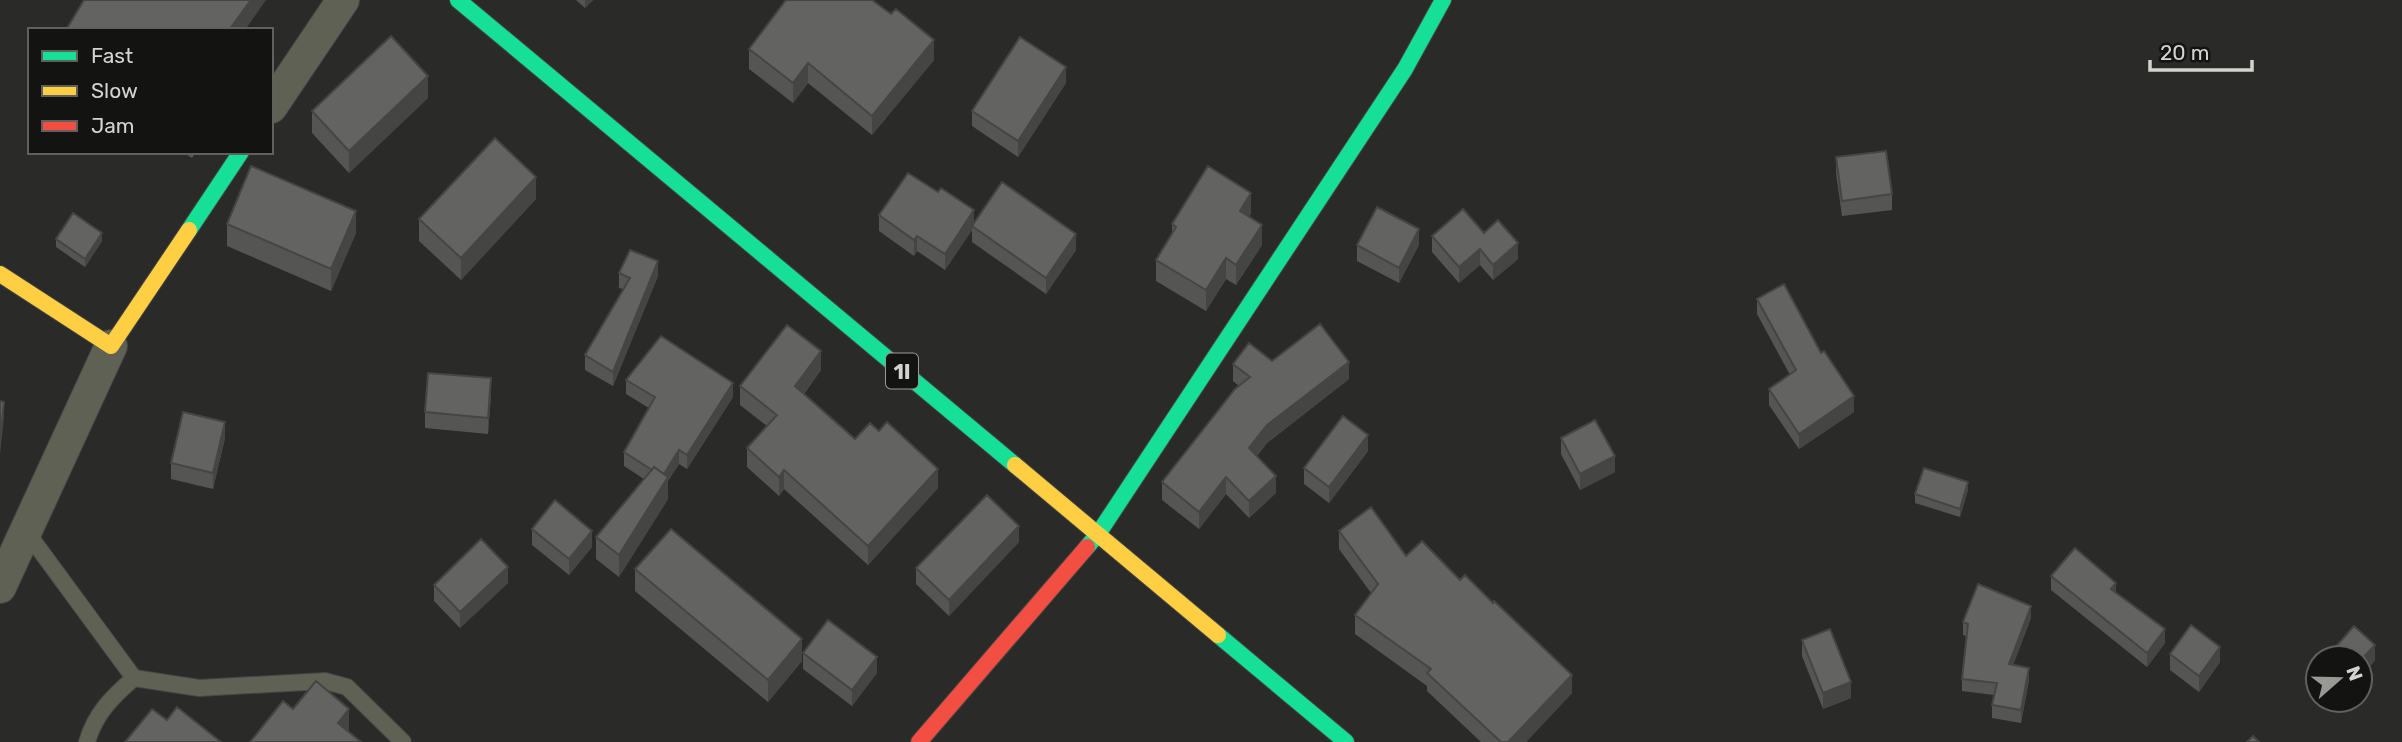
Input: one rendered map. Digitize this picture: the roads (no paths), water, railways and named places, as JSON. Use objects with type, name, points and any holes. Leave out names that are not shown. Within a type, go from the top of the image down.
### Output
[{"type":"main road","name":"1I","points":[[458,0],[1346,742]]},
{"type":"main road","points":[[919,742],[1098,534],[1405,69],[1443,0]]},
{"type":"main road","points":[[0,274],[111,346],[240,154]]},
{"type":"street","points":[[273,104],[343,0]]},
{"type":"street","points":[[0,587],[111,346]]},
{"type":"lane","points":[[26,531],[134,678],[198,688],[325,681],[346,687],[403,742]]},
{"type":"lane","points":[[87,742],[92,725],[108,701],[134,678]]}]
